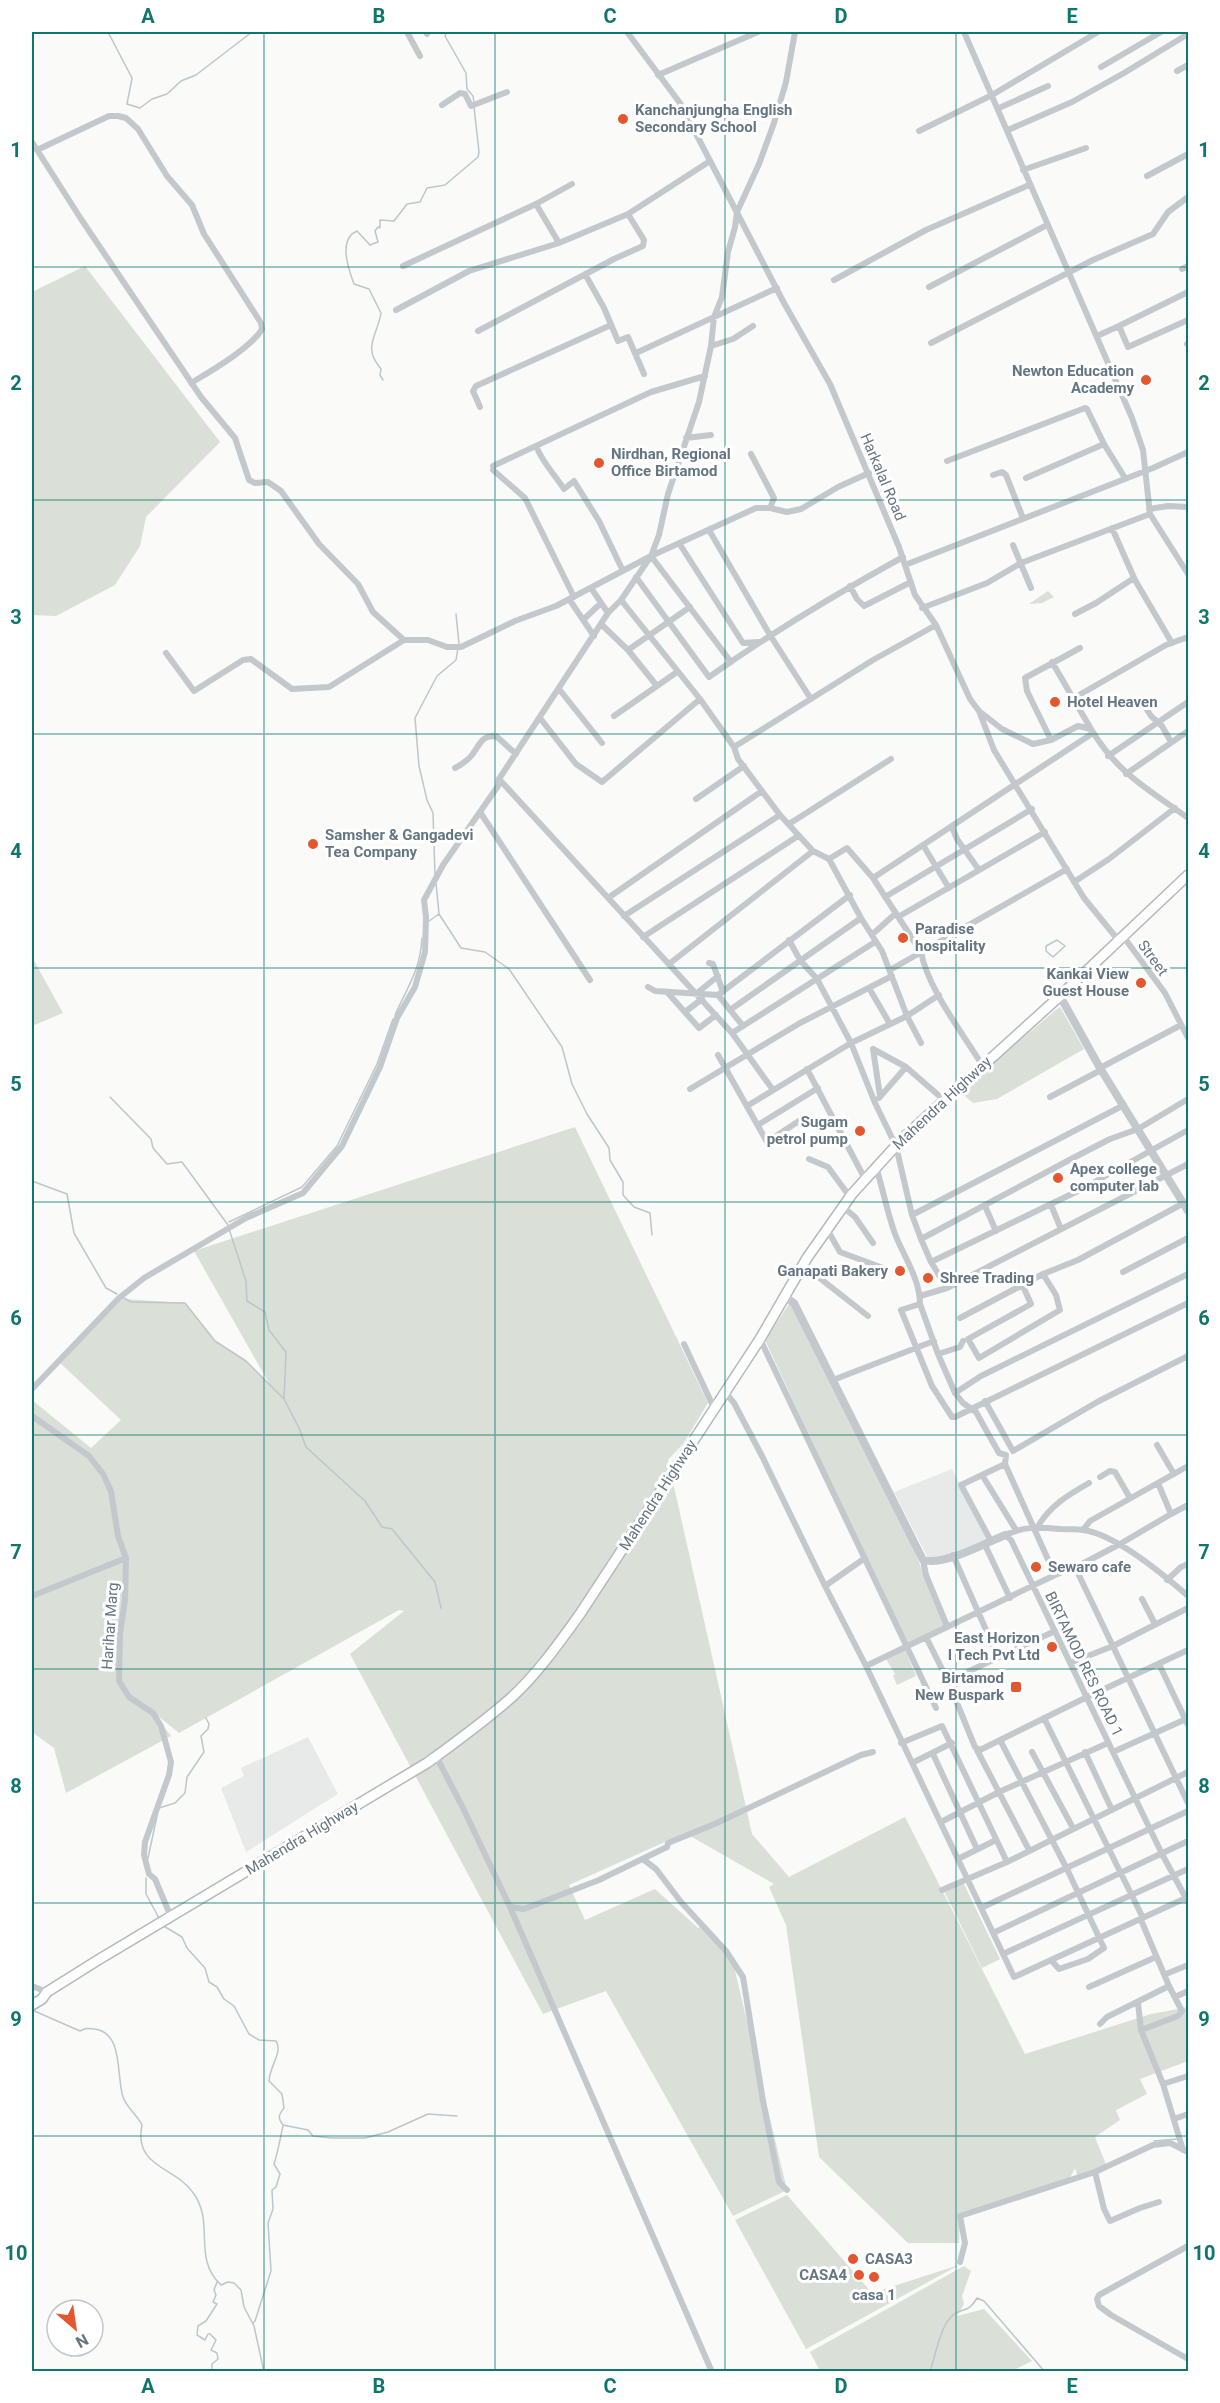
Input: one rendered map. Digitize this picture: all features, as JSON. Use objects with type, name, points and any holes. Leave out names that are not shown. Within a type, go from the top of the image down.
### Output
[{"type":"highway","name":"Mahendra Highway","points":[[32,2005],[44,1995],[436,1756],[513,1696],[552,1652],[580,1614],[760,1339],[803,1264],[850,1197],[896,1146],[944,1100],[1060,996],[1188,875]]},
{"type":"street","points":[[407,32],[420,56]]},
{"type":"street","name":"Harkalal Road","points":[[627,32],[676,98],[830,384],[869,472],[903,557],[915,595],[936,625],[970,699],[979,711],[1024,742],[1040,744],[1078,726],[1092,731]]},
{"type":"street","points":[[658,75],[758,32]]},
{"type":"street","points":[[32,1389],[119,1298],[144,1278],[246,1218],[303,1194],[342,1146],[380,1068],[397,1018],[415,987],[425,952],[424,900],[443,864],[498,786],[499,779],[608,613],[621,600],[651,556],[699,402],[711,346],[714,317],[722,297],[728,252],[737,212],[759,164],[774,123],[786,82],[795,32]]},
{"type":"street","points":[[964,32],[1132,418],[1143,450],[1149,512],[1188,574]]},
{"type":"street","points":[[919,131],[992,96],[1098,32]]},
{"type":"street","points":[[1101,67],[1161,32]]},
{"type":"street","points":[[1008,130],[1072,102],[1188,34]]},
{"type":"street","points":[[1177,71],[1188,65]]},
{"type":"street","points":[[999,108],[1048,86]]},
{"type":"street","points":[[442,105],[460,93],[465,94],[471,106],[507,92]]},
{"type":"street","points":[[37,150],[109,116],[126,118],[138,129],[167,176],[192,205],[204,234],[261,323],[262,329],[256,337],[221,365],[191,383]]},
{"type":"street","points":[[32,142],[191,383],[235,438],[249,480],[255,483],[268,482],[281,491],[319,544],[358,584],[373,612],[404,640]]},
{"type":"street","points":[[1023,170],[1086,148]]},
{"type":"street","points":[[1147,176],[1188,154]]},
{"type":"street","points":[[396,310],[469,271],[559,243],[628,214],[710,161]]},
{"type":"street","points":[[403,266],[536,204],[572,184]]},
{"type":"street","points":[[834,280],[926,230],[1029,185]]},
{"type":"street","points":[[931,343],[1070,272],[1153,234],[1168,212],[1188,197]]},
{"type":"street","points":[[536,204],[559,243]]},
{"type":"street","points":[[478,331],[643,246],[644,240],[628,214]]},
{"type":"street","points":[[929,287],[1047,225]]},
{"type":"street","points":[[585,274],[618,341],[628,337],[644,374]]},
{"type":"street","points":[[636,353],[777,288]]},
{"type":"street","points":[[1097,336],[1188,292]]},
{"type":"street","points":[[1119,326],[1128,347],[1188,320]]},
{"type":"street","points":[[480,407],[473,391],[476,386],[611,325]]},
{"type":"street","points":[[711,346],[734,339],[753,326]]},
{"type":"street","points":[[594,636],[571,598],[525,498],[493,468],[651,392],[705,376]]},
{"type":"street","points":[[947,460],[1084,408],[1087,409],[1104,444],[1125,478]]},
{"type":"street","points":[[686,438],[711,435]]},
{"type":"street","points":[[1026,478],[1104,444]]},
{"type":"street","points":[[537,448],[542,461],[550,468],[564,489],[574,481],[599,521],[622,571]]},
{"type":"street","points":[[905,565],[1188,452]]},
{"type":"street","points":[[751,454],[774,498],[770,508]]},
{"type":"street","points":[[166,653],[194,691],[243,660],[251,659],[292,688],[329,687],[404,640],[428,640],[447,647],[461,647],[514,621],[571,598],[651,556],[756,508],[787,512],[801,509],[869,472]]},
{"type":"street","points":[[993,475],[1000,472],[1006,475],[1023,518]]},
{"type":"street","points":[[922,608],[987,583],[1021,563],[1072,546],[1149,512],[1168,506],[1188,507]]},
{"type":"street","points":[[1112,528],[1134,578],[1172,643]]},
{"type":"street","points":[[709,530],[770,635],[811,699]]},
{"type":"street","points":[[680,543],[743,643],[759,642]]},
{"type":"street","points":[[1013,545],[1031,588]]},
{"type":"street","points":[[651,556],[731,662]]},
{"type":"street","points":[[636,577],[709,677],[770,635],[903,557]]},
{"type":"street","points":[[1075,614],[1134,578]]},
{"type":"street","points":[[850,586],[864,606],[911,582]]},
{"type":"street","points":[[591,588],[608,613]]},
{"type":"street","points":[[621,600],[700,699],[734,747],[738,759],[780,815],[813,851],[829,858],[861,918],[882,951],[907,1016],[921,1043]]},
{"type":"street","points":[[583,620],[601,603]]},
{"type":"street","points":[[628,650],[690,607]]},
{"type":"street","points":[[602,625],[628,650],[657,686]]},
{"type":"street","points":[[734,747],[936,625]]},
{"type":"street","points":[[1074,698],[1172,643],[1188,637]]},
{"type":"street","points":[[1051,740],[1028,691],[1025,678],[1080,648]]},
{"type":"street","points":[[1052,662],[1108,756],[1126,774],[1188,818]]},
{"type":"street","points":[[614,716],[677,672]]},
{"type":"street","points":[[559,689],[602,743]]},
{"type":"street","points":[[540,718],[576,764],[602,782],[700,699]]},
{"type":"street","points":[[1108,756],[1188,702]]},
{"type":"street","points":[[1146,708],[1171,742]]},
{"type":"street","name":"Street","points":[[979,711],[994,750],[1032,809],[1074,882],[1096,914],[1121,939],[1165,993],[1188,1038]]},
{"type":"street","points":[[873,878],[1016,786],[1092,731]]},
{"type":"street","points":[[1126,774],[1188,731]]},
{"type":"street","points":[[455,768],[472,755],[480,740],[488,736],[496,736],[516,754]]},
{"type":"street","points":[[789,824],[891,759]]},
{"type":"street","points":[[696,799],[744,766]]},
{"type":"street","points":[[499,779],[732,1033],[773,1090]]},
{"type":"street","points":[[608,898],[762,791]]},
{"type":"street","points":[[1074,882],[1109,859],[1175,808]]},
{"type":"street","points":[[885,897],[1032,809]]},
{"type":"street","points":[[480,812],[590,980]]},
{"type":"street","points":[[624,916],[780,815]]},
{"type":"street","points":[[952,827],[957,839],[978,870]]},
{"type":"street","points":[[875,932],[897,915],[949,888],[1045,831]]},
{"type":"street","points":[[643,937],[798,836]]},
{"type":"street","points":[[922,845],[949,888]]},
{"type":"street","points":[[829,858],[847,848],[873,878],[921,952],[923,965],[939,995],[982,1065]]},
{"type":"street","points":[[669,964],[813,851]]},
{"type":"street","points":[[690,1089],[747,1054],[869,988],[921,952],[1067,869]]},
{"type":"street","points":[[648,987],[655,991],[667,992],[721,993],[850,895]]},
{"type":"street","points":[[730,1010],[861,918]]},
{"type":"street","points":[[789,940],[800,960],[817,979],[851,1043],[875,1103],[896,1146],[912,1215],[921,1239],[931,1262],[947,1288]]},
{"type":"street","points":[[732,1033],[875,942]]},
{"type":"street","points":[[709,963],[713,964],[721,993],[730,1010],[743,1026]]},
{"type":"street","points":[[696,994],[718,976]]},
{"type":"street","points":[[869,988],[890,1024]]},
{"type":"street","points":[[667,992],[699,1028],[716,1015]]},
{"type":"street","points":[[747,1106],[851,1043],[907,1016],[939,995]]},
{"type":"street","points":[[1060,996],[1101,1069],[1188,1211]]},
{"type":"street","points":[[685,1012],[702,999]]},
{"type":"street","points":[[1050,1097],[1181,1025]]},
{"type":"street","points":[[880,1096],[873,1049],[906,1067],[944,1100]]},
{"type":"street","points":[[717,1055],[767,1142],[802,1119]]},
{"type":"street","points":[[875,1103],[906,1067]]},
{"type":"street","points":[[807,1069],[865,1179]]},
{"type":"street","points":[[758,1125],[818,1088]]},
{"type":"street","points":[[921,1239],[1082,1153],[1110,1139],[1138,1129],[1188,1099]]},
{"type":"street","points":[[912,1215],[1124,1105]]},
{"type":"street","points":[[931,1262],[1051,1205],[1188,1130]]},
{"type":"street","points":[[809,1159],[828,1167],[850,1197]]},
{"type":"street","points":[[920,1296],[947,1288],[1188,1164]]},
{"type":"street","points":[[876,1167],[895,1233],[920,1296],[920,1304],[938,1354],[955,1393],[976,1412],[999,1453],[1006,1455],[1005,1464],[1036,1526],[1055,1575]]},
{"type":"street","points":[[960,1318],[1022,1284],[1078,1260],[1184,1203]]},
{"type":"street","points":[[1051,1205],[1061,1229]]},
{"type":"street","points":[[984,1206],[996,1231]]},
{"type":"street","points":[[843,1207],[855,1217],[873,1243]]},
{"type":"street","points":[[827,1229],[840,1252],[883,1268]]},
{"type":"street","points":[[1123,1272],[1188,1238]]},
{"type":"street","points":[[803,1264],[868,1316]]},
{"type":"street","points":[[1022,1284],[1031,1304],[968,1338],[979,1358],[1060,1310],[1056,1295],[1043,1274]]},
{"type":"street","points":[[955,1393],[981,1376],[1188,1274]]},
{"type":"street","points":[[785,1298],[794,1303],[923,1560],[926,1575],[947,1626]]},
{"type":"street","points":[[920,1304],[901,1310],[910,1327],[915,1347],[932,1386],[952,1417],[1188,1303]]},
{"type":"street","points":[[760,1339],[865,1558],[904,1646],[936,1708]]},
{"type":"street","points":[[833,1380],[934,1341]]},
{"type":"street","points":[[938,1354],[960,1347],[963,1341]]},
{"type":"street","points":[[684,1344],[714,1408]]},
{"type":"street","points":[[985,1401],[1012,1451],[1099,1401],[1188,1356]]},
{"type":"street","points":[[724,1391],[734,1403],[762,1456],[866,1666],[1014,1977],[1188,1899]]},
{"type":"street","name":"Harihar Marg","points":[[32,1416],[89,1456],[103,1474],[111,1491],[116,1511],[118,1536],[126,1558],[119,1681],[129,1697],[153,1713],[161,1726],[171,1762],[145,1842],[144,1855],[149,1874],[155,1879],[171,1917]]},
{"type":"street","points":[[1157,1444],[1174,1474]]},
{"type":"street","points":[[1005,1464],[961,1485],[1010,1598]]},
{"type":"street","points":[[1083,1530],[1090,1521],[1188,1466]]},
{"type":"street","points":[[1100,1477],[1110,1471],[1115,1472],[1130,1498]]},
{"type":"street","points":[[982,1475],[1016,1530]]},
{"type":"street","points":[[1036,1526],[1054,1504],[1089,1483]]},
{"type":"street","points":[[1158,1483],[1171,1514]]},
{"type":"street","points":[[866,1666],[904,1646],[1075,1567],[1188,1505]]},
{"type":"street","points":[[923,1560],[928,1562],[953,1555],[1016,1530],[1036,1526],[1083,1530],[1120,1544],[1188,1596]]},
{"type":"street","name":"BIRTAMOD RES ROAD 1","points":[[1005,1535],[1011,1540],[1162,1854],[1188,1899]]},
{"type":"street","points":[[953,1555],[998,1657]]},
{"type":"street","points":[[32,1596],[126,1558]]},
{"type":"street","points":[[825,1586],[865,1558]]},
{"type":"street","points":[[1167,1580],[1181,1567],[1188,1564]]},
{"type":"street","points":[[1075,1567],[1188,1803]]},
{"type":"street","points":[[1142,1599],[1155,1624]]},
{"type":"street","points":[[1070,1663],[1113,1646],[1188,1608]]},
{"type":"street","points":[[948,1681],[1055,1632]]},
{"type":"street","points":[[926,1637],[977,1749],[1029,1850]]},
{"type":"street","points":[[977,1749],[980,1750],[1188,1650]]},
{"type":"street","points":[[1113,1752],[1153,1733],[1187,1722],[1160,1664]]},
{"type":"street","points":[[1044,1718],[1132,1896],[1156,1957],[1182,2011],[1181,2014],[1141,2030]]},
{"type":"street","points":[[901,1743],[942,1726],[1007,1862]]},
{"type":"street","points":[[1000,1740],[1067,1869],[1104,1948],[1084,1960],[1059,1969],[1051,1960]]},
{"type":"street","points":[[912,1763],[952,1743]]},
{"type":"street","points":[[941,1822],[1020,1782],[1108,1743]]},
{"type":"street","points":[[510,1907],[524,1909],[644,1860],[667,1847],[668,1843],[717,1823],[861,1755],[873,1752]]},
{"type":"street","points":[[1032,1752],[1073,1828]]},
{"type":"street","points":[[1085,1752],[1112,1810]]},
{"type":"street","points":[[933,1754],[977,1849]]},
{"type":"street","points":[[436,1756],[464,1808],[510,1907],[711,2372]]},
{"type":"street","points":[[942,1890],[1007,1862],[1188,1772]]},
{"type":"street","points":[[981,1908],[1188,1811]]},
{"type":"street","points":[[958,1859],[996,1840]]},
{"type":"street","points":[[993,1933],[1188,1841]]},
{"type":"street","points":[[644,1860],[656,1869],[681,1902],[726,1951],[743,1977],[763,2102],[779,2182],[787,2190]]},
{"type":"street","points":[[1003,1954],[1188,1869]]},
{"type":"street","points":[[1089,1987],[1156,1957]]},
{"type":"street","points":[[1166,1974],[1188,1965]]},
{"type":"street","points":[[32,1986],[44,1995]]},
{"type":"street","points":[[1100,2024],[1107,2017],[1169,1986]]},
{"type":"street","points":[[1175,1996],[1188,1991]]},
{"type":"street","points":[[1138,2003],[1141,2030],[1187,2151]]},
{"type":"street","points":[[1163,2084],[1188,2076]]},
{"type":"street","points":[[1174,2119],[1188,2114]]},
{"type":"street","points":[[960,2262],[965,2243],[960,2216],[1095,2172],[1153,2145],[1170,2143],[1187,2151]]},
{"type":"street","points":[[1095,2172],[1104,2209],[1110,2221],[1159,2202]]},
{"type":"street","points":[[1188,2246],[1099,2295],[1097,2299],[1099,2306],[1111,2315],[1188,2359]]},
{"type":"shaded area","points":[[85,266],[220,442],[146,517],[140,546],[115,585],[56,616],[32,615],[32,292]]},
{"type":"shaded area","points":[[1048,591],[1054,597],[1042,603],[1029,604]]},
{"type":"shaded area","points":[[32,957],[63,1013],[32,1026]]},
{"type":"shaded area","points":[[1060,1007],[1084,1049],[997,1099],[973,1103],[964,1095],[968,1086],[981,1071]]},
{"type":"shaded area","points":[[575,1127],[708,1403],[683,1444],[668,1460],[752,1834],[789,1877],[905,1817],[1025,2054],[1151,2014],[1188,2007],[1188,2061],[1140,2079],[1147,2094],[1116,2110],[1120,2120],[1095,2137],[1107,2167],[1078,2178],[1075,2168],[1069,2180],[960,2216],[959,2243],[908,2243],[819,2157],[786,1925],[769,1887],[774,1884],[685,1833],[569,1885],[585,1920],[655,1889],[698,1928],[702,1926],[732,1958],[787,2190],[733,2216],[606,1991],[543,2014],[350,1654],[404,1611],[399,1610],[179,1733],[152,1711],[171,1736],[66,1793],[54,1748],[32,1732],[32,1400],[91,1448],[121,1420],[59,1362],[122,1299],[185,1303],[215,1341],[246,1361],[270,1385],[194,1251]]},
{"type":"shaded area","points":[[791,1301],[948,1624],[906,1645],[765,1340]]},
{"type":"shaded area","points":[[952,1469],[988,1540],[944,1557],[928,1558],[894,1492]]},
{"type":"shaded area","points":[[905,1650],[916,1676],[897,1685],[893,1676],[895,1674],[886,1659]]},
{"type":"shaded area","points":[[308,1737],[338,1794],[246,1852],[221,1788],[244,1776],[241,1768]]},
{"type":"shaded area","points":[[963,1882],[1000,1959],[982,1968],[944,1891]]},
{"type":"shaded area","points":[[787,2195],[872,2293],[959,2265],[806,2349],[735,2220]]},
{"type":"shaded area","points":[[964,2266],[971,2271],[962,2296],[964,2304],[957,2316],[984,2309],[1032,2361],[1012,2371],[820,2371],[810,2352]]},
{"type":"waterway","points":[[108,32],[132,78],[127,104],[140,108],[152,99],[167,94],[181,81],[196,75],[252,32]]},
{"type":"waterway","points":[[447,32],[445,36],[466,73],[467,89],[473,96],[474,102]]},
{"type":"waterway","points":[[383,380],[380,375],[381,369],[372,354],[372,342],[381,313],[369,289],[354,284],[346,255],[348,240],[357,231],[370,245],[378,242],[375,231],[378,227],[380,228],[380,220],[394,221],[407,204],[420,202],[427,188],[445,185],[478,157],[474,107]]},
{"type":"waterway","points":[[456,614],[459,644]]},
{"type":"waterway","points":[[435,876],[433,813],[427,800],[419,766],[415,718],[437,676],[456,660],[458,648]]},
{"type":"waterway","points":[[436,883],[439,914],[461,948],[485,952],[509,969],[562,1047],[572,1084],[587,1114],[609,1148],[610,1160],[623,1182],[623,1195],[634,1207],[650,1213],[652,1235]]},
{"type":"waterway","points":[[429,921],[439,914]]},
{"type":"waterway","points":[[395,1015],[416,969],[422,938]]},
{"type":"waterway","points":[[1057,940],[1065,946],[1053,957],[1046,951],[1046,946],[1057,940]]},
{"type":"waterway","points":[[229,1222],[302,1187],[337,1146],[377,1064],[393,1019]]},
{"type":"waterway","points":[[110,1097],[151,1139],[153,1148],[167,1164],[182,1162],[228,1225]]},
{"type":"waterway","points":[[32,1181],[67,1194],[74,1233],[106,1288],[117,1294]]},
{"type":"waterway","points":[[229,1229],[246,1281],[247,1301],[265,1312],[269,1330],[286,1352],[284,1399],[306,1447],[365,1501],[382,1527],[392,1529],[435,1582],[441,1608]]},
{"type":"waterway","points":[[124,1298],[131,1302],[185,1303],[215,1341],[246,1361],[283,1398]]},
{"type":"waterway","points":[[159,1808],[175,1803],[185,1793],[187,1777],[204,1752],[201,1736],[208,1729],[209,1724],[206,1718]]},
{"type":"waterway","points":[[148,1858],[157,1816]]},
{"type":"waterway","points":[[146,1878],[146,1894],[159,1918]]},
{"type":"waterway","points":[[162,1925],[182,1937],[187,1948],[205,1968],[209,1982],[217,1987],[224,1999],[234,2006],[249,2034],[259,2040],[276,2041],[278,2050],[269,2081],[282,2094],[284,2108],[279,2118],[283,2125],[308,2130],[313,2136],[365,2138],[388,2132],[428,2114],[457,2116]]},
{"type":"waterway","points":[[32,2010],[80,2031],[87,2028],[104,2032],[110,2038],[115,2046],[123,2097],[142,2125],[141,2139],[144,2150],[158,2166],[187,2185],[200,2205],[205,2252],[212,2275],[221,2285],[228,2282],[234,2283],[241,2290],[244,2307],[254,2326],[264,2372]]},
{"type":"waterway","points":[[253,2323],[271,2271],[268,2223],[273,2209],[272,2190],[276,2187],[280,2174],[274,2164],[283,2126]]},
{"type":"waterway","points":[[1154,2141],[1177,2139]]},
{"type":"waterway","points":[[212,2372],[212,2364],[218,2359],[217,2353],[211,2350],[216,2340],[210,2334],[205,2340],[197,2335],[198,2326],[206,2321],[217,2304],[213,2302],[217,2282]]},
{"type":"waterway","points":[[930,2372],[947,2322],[958,2312],[970,2307],[977,2298],[984,2301],[1045,2372]]},
{"type":"place","name":"Kanchanjungha English Secondary School","points":[[623,119]]},
{"type":"place","name":"Newton Education Academy","points":[[1146,380]]},
{"type":"place","name":"Nirdhan, Regional Office Birtamod","points":[[599,463]]},
{"type":"place","name":"Hotel Heaven","points":[[1055,702]]},
{"type":"place","name":"Samsher & Gangadevi Tea Company","points":[[313,844]]},
{"type":"place","name":"Paradise hospitality","points":[[903,938]]},
{"type":"place","name":"Kankai View Guest House","points":[[1141,983]]},
{"type":"place","name":"Sugam petrol pump","points":[[860,1131]]},
{"type":"place","name":"Apex college computer lab","points":[[1058,1178]]},
{"type":"place","name":"Ganapati Bakery","points":[[900,1271]]},
{"type":"place","name":"Shree Trading","points":[[928,1278]]},
{"type":"place","name":"Sewaro cafe","points":[[1036,1567]]},
{"type":"place","name":"East Horizon I Tech Pvt Ltd","points":[[1052,1647]]},
{"type":"place","name":"Birtamod New Buspark","points":[[1016,1687]]},
{"type":"place","name":"CASA3","points":[[853,2259]]},
{"type":"place","name":"CASA4","points":[[859,2275]]},
{"type":"place","name":"casa 1","points":[[874,2277]]}]
